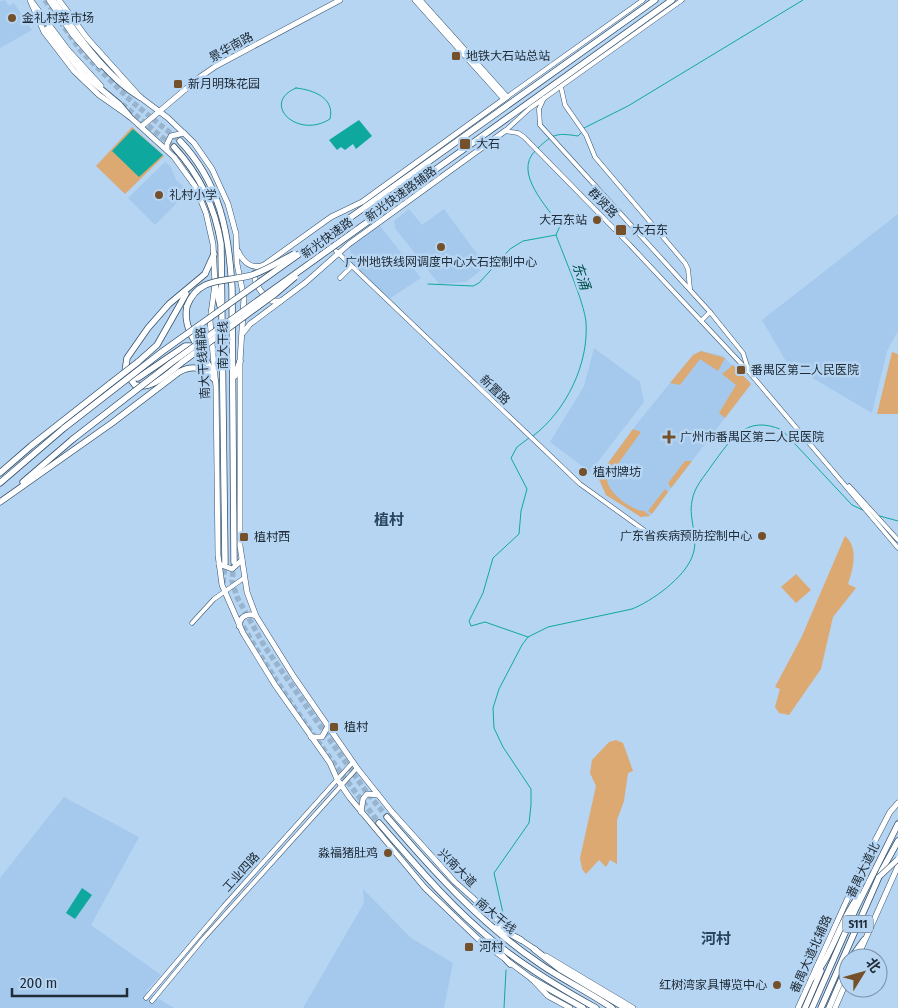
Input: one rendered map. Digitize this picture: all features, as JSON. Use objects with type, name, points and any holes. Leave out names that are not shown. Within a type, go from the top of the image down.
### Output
[{"type":"highway","points":[[53,0],[78,36],[121,84],[140,97]]},
{"type":"highway","name":"新光快速路","points":[[0,483],[64,428],[156,356],[654,0]]},
{"type":"highway","name":"新光快速路","points":[[0,501],[73,439],[171,363],[373,218],[418,182],[672,0]]},
{"type":"highway","points":[[47,29],[84,75],[119,104],[129,116]]},
{"type":"highway","name":"南大干线","points":[[180,141],[208,178],[225,223],[232,288],[234,562]]},
{"type":"highway","name":"南大干线","points":[[174,147],[200,182],[216,219],[222,261],[226,563]]},
{"type":"highway","points":[[215,380],[203,353],[187,326],[187,306],[197,290],[207,283],[253,275],[309,246]]},
{"type":"highway","points":[[214,254],[207,272],[193,281],[164,310],[133,348],[125,362],[126,376],[135,385],[147,386],[157,381],[282,289],[304,268]]},
{"type":"highway","points":[[0,473],[58,424],[138,362],[159,342],[193,281]]},
{"type":"highway","points":[[215,284],[223,318]]},
{"type":"highway","points":[[126,376],[132,379],[138,378],[185,346],[191,346],[203,353]]},
{"type":"highway","points":[[232,382],[240,361]]},
{"type":"highway","points":[[0,501],[76,449],[183,370],[199,368],[207,372],[215,380]]},
{"type":"highway","name":"南大干线","points":[[386,817],[438,875],[487,922],[540,964],[612,1008]]},
{"type":"highway","name":"南大干线","points":[[380,823],[431,882],[479,929],[536,972],[596,1008]]},
{"type":"highway","name":"番禺大道北","points":[[812,1008],[866,886],[898,824]]},
{"type":"highway","name":"番禺大道北","points":[[821,1008],[879,878],[898,841]]},
{"type":"highway","points":[[805,1008],[850,908],[866,886]]},
{"type":"highway","points":[[487,922],[521,940]]},
{"type":"highway","points":[[479,929],[510,964]]},
{"type":"highway","points":[[858,948],[864,940]]},
{"type":"highway","points":[[534,949],[561,970],[625,1008]]},
{"type":"highway","points":[[812,978],[823,966]]},
{"type":"highway","points":[[532,979],[583,1008]]},
{"type":"highway","points":[[828,1008],[838,986]]},
{"type":"main road","points":[[30,0],[77,61],[119,104]]},
{"type":"main road","name":"南大干线辅路","points":[[30,0],[44,32],[71,66],[102,98],[142,126],[167,150],[186,171],[200,197],[209,224],[214,254],[215,284],[210,315],[215,380],[219,564],[225,592],[239,626],[275,685],[330,763],[337,779]]},
{"type":"main road","points":[[49,0],[88,53],[109,75],[121,84]]},
{"type":"main road","points":[[59,0],[87,38],[140,97],[184,134],[203,155],[220,185],[231,215],[238,250],[237,264],[244,291],[240,361],[240,528],[244,578],[248,596],[256,616],[273,646],[328,726],[322,737],[311,737]]},
{"type":"main road","name":"景华南路","points":[[142,126],[200,77],[223,61],[340,0]]},
{"type":"main road","points":[[416,0],[505,98]]},
{"type":"main road","points":[[420,0],[505,98]]},
{"type":"main road","name":"新光快速路辅路","points":[[260,267],[331,217],[362,202],[505,98]]},
{"type":"main road","name":"新光快速路辅路","points":[[242,334],[250,324],[349,244],[505,131]]},
{"type":"main road","points":[[167,150],[167,144],[171,136],[176,133],[184,134]]},
{"type":"main road","points":[[238,250],[246,262],[260,267],[254,274],[257,284],[270,300],[282,300]]},
{"type":"main road","points":[[219,564],[232,569],[242,560]]},
{"type":"main road","points":[[239,626],[241,618],[245,615],[256,616]]},
{"type":"main road","name":"兴南大道","points":[[328,726],[357,768],[421,846],[455,882],[501,925],[534,949],[633,1008]]},
{"type":"main road","points":[[337,779],[361,812],[432,895],[477,938],[532,979],[548,996],[570,1008]]},
{"type":"main road","points":[[361,812],[363,799],[367,794],[379,796]]},
{"type":"main road","points":[[890,812],[898,798]]},
{"type":"main road","name":"番禺大道北辅路","points":[[798,1008],[859,872],[890,812],[898,803]]},
{"type":"main road","points":[[879,878],[898,858]]},
{"type":"main road","points":[[861,948],[898,866]]},
{"type":"street","points":[[416,0],[470,60]]},
{"type":"street","points":[[505,98],[643,0]]},
{"type":"street","points":[[505,131],[544,98],[682,0]]},
{"type":"street","name":"群贤路","points":[[561,87],[565,105],[586,135],[595,157],[686,263],[690,289]]},
{"type":"street","name":"群贤路","points":[[544,98],[539,109],[540,125],[710,312],[743,353],[747,360],[749,372]]},
{"type":"street","name":"群贤路","points":[[505,131],[518,133],[524,137],[701,321],[749,372],[898,548]]},
{"type":"street","name":"新置路","points":[[336,251],[580,484],[648,533]]},
{"type":"street","points":[[340,278],[351,267]]},
{"type":"street","points":[[701,321],[710,312]]},
{"type":"street","name":"群贤路","points":[[844,482],[898,540]]},
{"type":"street","points":[[192,623],[212,601],[244,578]]},
{"type":"street","name":"工业四路","points":[[146,998],[206,927],[353,762]]},
{"type":"street","name":"工业四路","points":[[152,1001],[199,944],[357,768]]},
{"type":"shaded area","name":"金礼村菜市场","points":[[5,0],[9,6],[14,3],[32,30],[0,48],[0,1]]},
{"type":"shaded area","points":[[359,120],[372,136],[356,149],[353,144],[345,150],[341,147],[337,150],[329,140]]},
{"type":"shaded area","points":[[132,127],[164,156],[125,194],[96,166]]},
{"type":"shaded area","points":[[133,129],[163,155],[139,177],[112,151]]},
{"type":"shaded area","name":"礼村小学","points":[[165,162],[171,167],[176,180],[189,191],[155,225],[128,198]]},
{"type":"shaded area","name":"广州地铁线网调度中心大石控制中心","points":[[409,209],[422,225],[444,209],[486,266],[466,282],[439,284],[395,228],[394,221]]},
{"type":"shaded area","points":[[898,214],[898,331],[887,351],[872,413],[787,363],[762,320]]},
{"type":"shaded area","points":[[379,225],[421,278],[389,299],[352,263],[350,247]]},
{"type":"shaded area","points":[[594,348],[640,382],[644,402],[590,472],[550,442],[584,386]]},
{"type":"shaded area","name":"广州市番禺区第二人民医院","points":[[701,351],[723,356],[751,384],[650,516],[641,517],[606,495],[598,477],[639,421],[693,355]]},
{"type":"shaded area","points":[[701,351],[725,358],[718,371],[700,359],[680,385],[670,383],[693,355]]},
{"type":"shaded area","points":[[892,352],[898,354],[898,414],[877,414]]},
{"type":"shaded area","points":[[733,365],[751,384],[725,418],[719,413],[736,385],[722,374]]},
{"type":"shaded area","points":[[633,429],[641,432],[607,479],[611,489],[621,500],[650,516],[641,517],[606,495],[598,477]]},
{"type":"shaded area","points":[[685,461],[692,461],[671,488],[668,483]]},
{"type":"shaded area","points":[[665,489],[668,492],[652,514],[648,511]]},
{"type":"shaded area","points":[[845,536],[852,546],[854,559],[848,584],[856,588],[833,617],[821,669],[789,715],[779,713],[775,707],[780,689],[775,687],[802,636]]},
{"type":"shaded area","points":[[796,574],[811,590],[796,603],[781,587]]},
{"type":"shaded area","points":[[616,740],[623,743],[633,771],[628,773],[624,801],[617,820],[617,864],[610,860],[606,867],[599,860],[586,874],[582,869],[580,858],[596,786],[590,773],[592,760],[609,742]]},
{"type":"shaded area","points":[[64,797],[139,837],[91,925],[161,975],[146,991],[174,1008],[0,1008],[0,878]]},
{"type":"shaded area","points":[[82,888],[92,895],[75,919],[66,913]]},
{"type":"shaded area","points":[[363,889],[411,938],[453,963],[444,1008],[303,1008],[364,903]]},
{"type":"waterway","name":"东涌","points":[[584,128],[628,106],[803,0]]},
{"type":"waterway","points":[[296,88],[322,96],[329,106],[331,112],[330,119],[318,124],[306,125],[295,122],[287,117],[282,110],[281,102],[286,94],[296,88]]},
{"type":"waterway","name":"东涌","points":[[538,148],[556,135],[578,136],[582,132]]},
{"type":"waterway","name":"东涌","points":[[533,436],[556,414],[565,400],[579,370],[586,338],[586,322],[582,303],[556,235],[560,226],[534,189],[530,179],[529,160],[535,151]]},
{"type":"waterway","points":[[428,284],[473,286],[479,283],[510,249],[523,241],[556,235]]},
{"type":"waterway","points":[[503,913],[494,873],[529,823],[531,789],[503,747],[494,728],[493,708],[499,689],[528,637],[548,627],[632,609],[658,595],[675,581],[688,565],[694,550],[691,508],[695,491],[726,446],[733,438],[749,427],[759,425],[782,430],[852,505],[865,511]]},
{"type":"waterway","name":"东涌","points":[[528,637],[485,622],[471,626],[469,621],[483,593],[493,558],[519,534],[521,511],[527,489],[511,458],[517,447],[529,438]]},
{"type":"waterway","points":[[876,515],[898,521]]},
{"type":"waterway","points":[[504,1008],[506,970]]},
{"type":"tunnel","points":[[45,0],[81,51],[131,101],[180,141]]},
{"type":"tunnel","points":[[39,15],[47,29]]},
{"type":"tunnel","points":[[122,104],[174,147]]},
{"type":"tunnel","points":[[223,583],[225,563]]},
{"type":"tunnel","points":[[234,563],[232,581],[237,597],[265,647],[365,790],[387,817]]},
{"type":"tunnel","points":[[239,619],[305,723],[379,823]]},
{"type":"place","name":"金礼村菜市场","points":[[12,18]]},
{"type":"place","name":"地铁大石站总站","points":[[456,56]]},
{"type":"place","name":"新月明珠花园","points":[[178,84]]},
{"type":"place","name":"大石","points":[[465,144]]},
{"type":"place","name":"礼村小学","points":[[159,195]]},
{"type":"place","name":"大石东站","points":[[597,220]]},
{"type":"place","name":"大石东","points":[[621,230]]},
{"type":"place","name":"广州地铁线网调度中心大石控制中心","points":[[441,247]]},
{"type":"place","name":"番禺区第二人民医院","points":[[741,370]]},
{"type":"place","name":"广州市番禺区第二人民医院","points":[[669,437]]},
{"type":"place","name":"植村牌坊","points":[[583,472]]},
{"type":"place","name":"广东省疾病预防控制中心","points":[[762,536]]},
{"type":"place","name":"植村西","points":[[244,537]]},
{"type":"place","name":"植村","points":[[334,727]]},
{"type":"place","name":"淼福猪肚鸡","points":[[388,853]]},
{"type":"place","name":"河村","points":[[469,947]]},
{"type":"place","name":"红树湾家具博览中心","points":[[777,985]]},
{"type":"district","name":"植村","points":[[389,520]]},
{"type":"district","name":"河村","points":[[716,939]]}]
